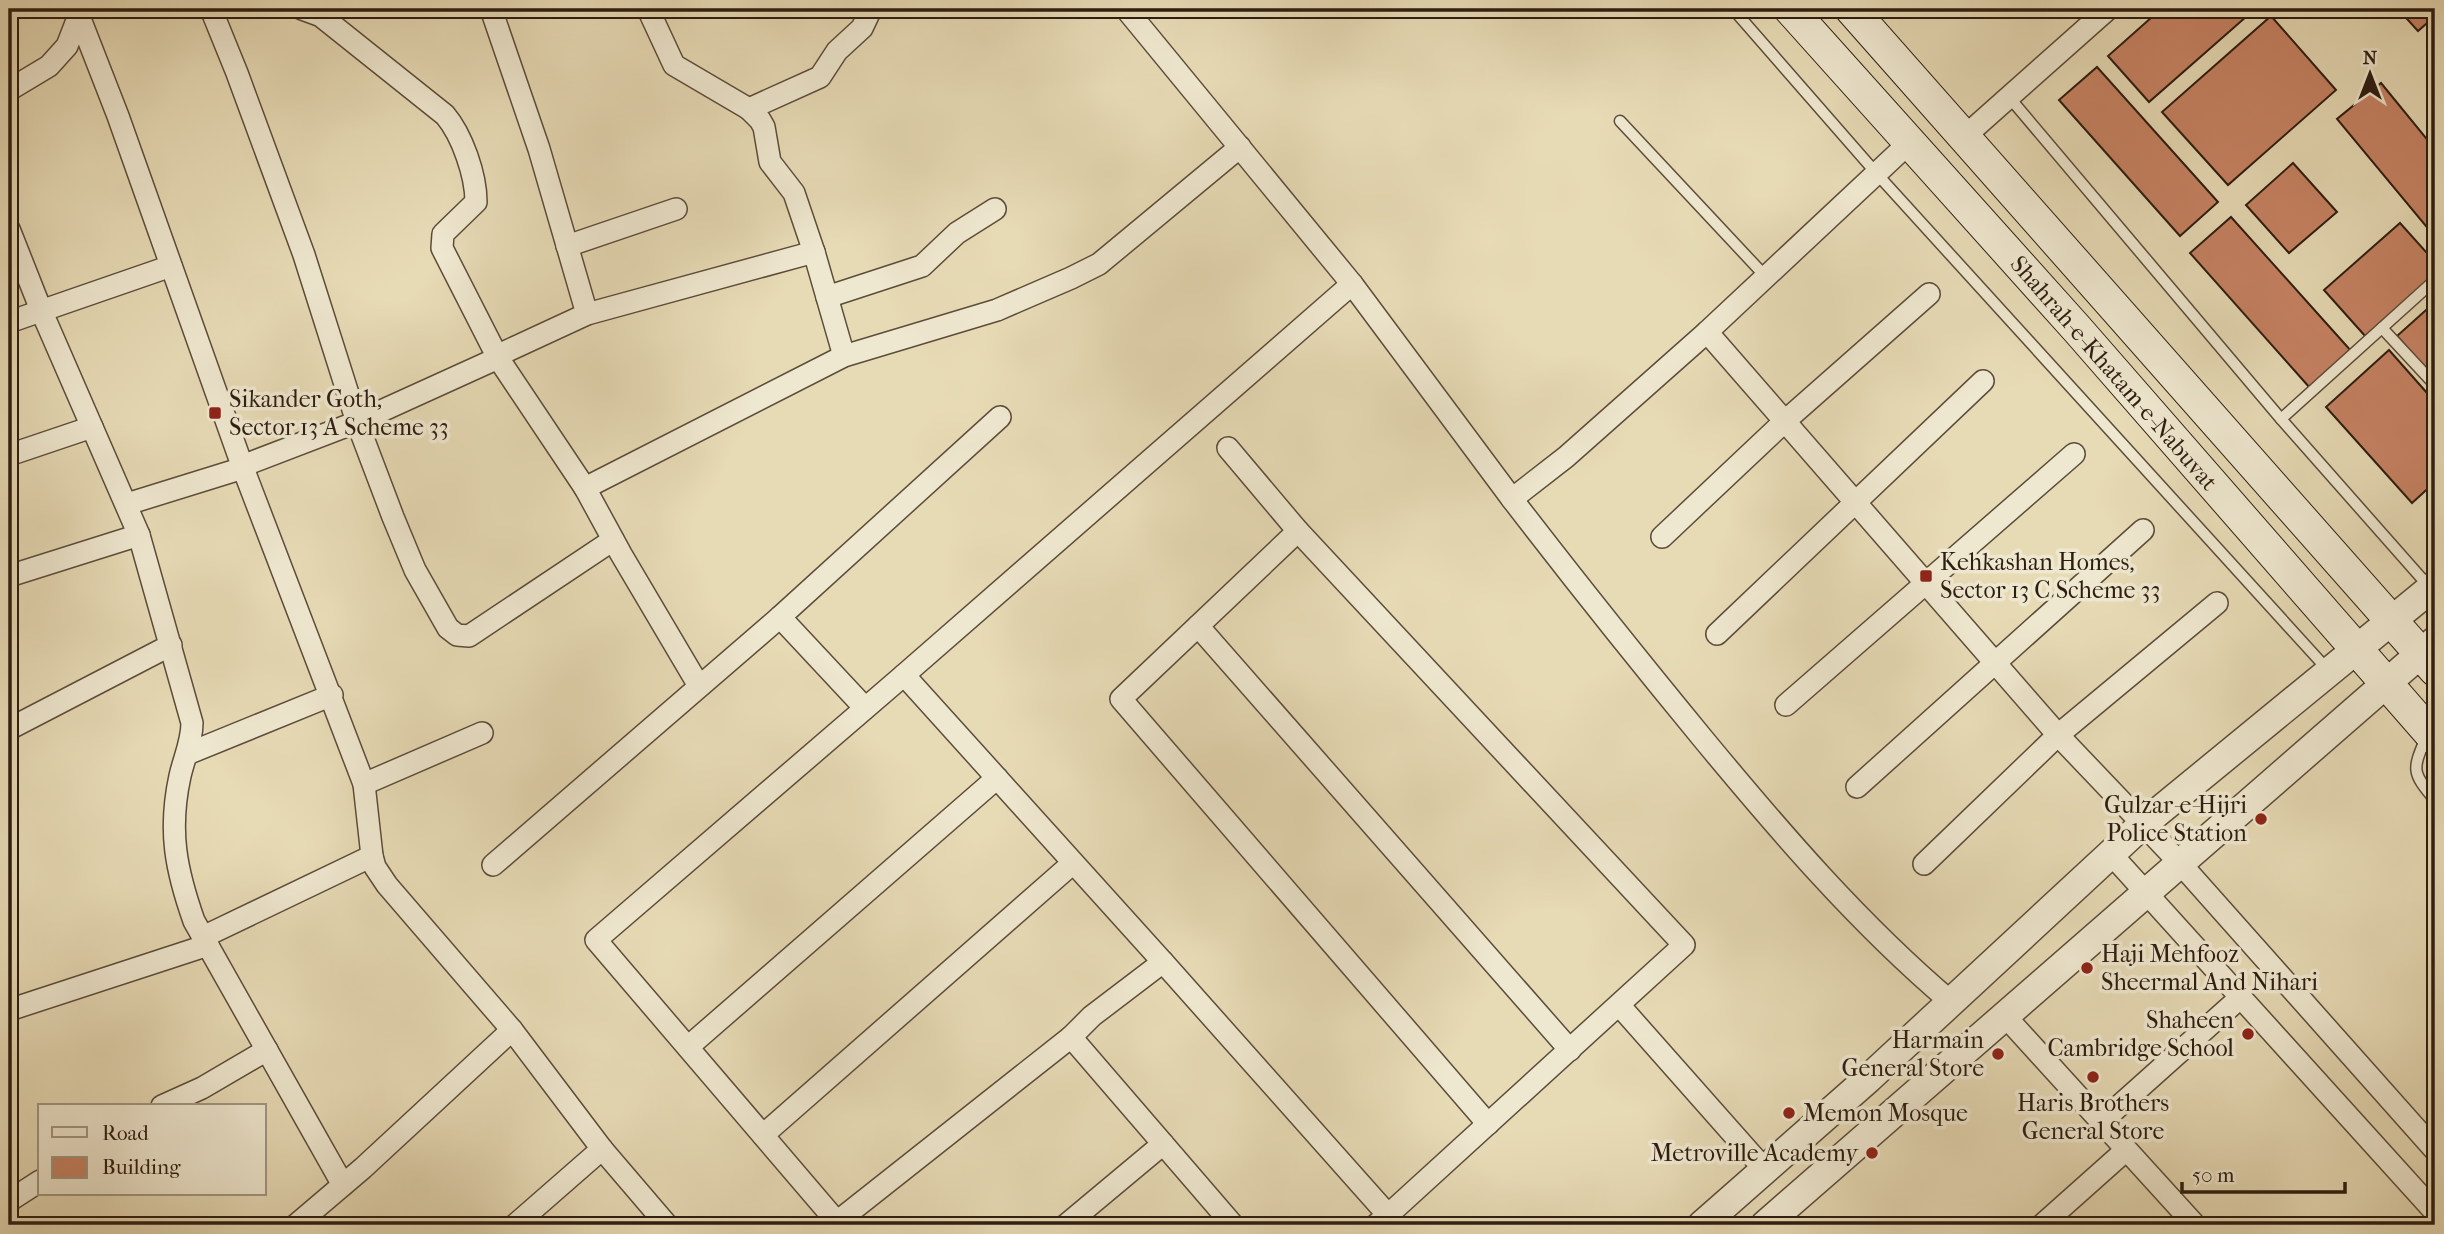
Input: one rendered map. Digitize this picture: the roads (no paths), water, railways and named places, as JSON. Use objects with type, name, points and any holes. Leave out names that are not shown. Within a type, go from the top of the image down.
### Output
[{"type":"main road","name":"Shahrah-e-Khatam-e-Nabuvat","points":[[1790,9],[2078,330],[2432,735]]},
{"type":"main road","name":"Shahrah-e-Khatam-e-Nabuvat","points":[[1851,9],[2391,621],[2430,655]]},
{"type":"street","points":[[211,9],[304,256],[357,422],[415,570],[448,628],[457,635],[470,636],[613,540]]},
{"type":"street","points":[[302,9],[321,16],[445,115],[454,127],[463,143],[476,202],[443,234],[442,248],[498,358],[585,488],[699,686]]},
{"type":"street","points":[[491,9],[538,149],[587,314]]},
{"type":"street","points":[[648,9],[674,65],[749,109],[764,127],[770,162],[794,193],[844,356]]},
{"type":"street","points":[[749,109],[820,77],[837,51],[862,28],[870,9]]},
{"type":"street","points":[[1126,9],[1353,284],[1581,589],[1752,797],[1845,903],[1908,966],[1951,1002]]},
{"type":"street","points":[[1964,137],[2108,9]]},
{"type":"street","points":[[9,90],[49,66],[67,46],[80,12]]},
{"type":"street","points":[[80,12],[242,467],[332,695],[364,784],[375,867],[387,885],[512,1030],[602,1149],[667,1225]]},
{"type":"street","points":[[1512,499],[1566,457],[1707,332],[1910,142]]},
{"type":"street","points":[[585,488],[844,356],[997,310],[1080,274],[1099,264],[1240,148]]},
{"type":"street","points":[[567,246],[676,209]]},
{"type":"street","points":[[827,297],[922,266],[957,233],[995,209]]},
{"type":"street","points":[[9,229],[41,310],[139,535],[192,723],[192,737],[180,777],[175,821],[174,853],[180,882],[194,921],[343,1185]]},
{"type":"street","points":[[127,504],[242,467],[357,422],[587,314],[814,252]]},
{"type":"street","points":[[9,322],[170,266]]},
{"type":"street","points":[[1163,962],[1091,1016],[1071,1037],[835,1224],[763,1135],[596,940],[1353,284]]},
{"type":"street","points":[[1662,537],[1785,421],[1929,294]]},
{"type":"street","points":[[1707,332],[2058,735],[2179,862],[2435,1150]]},
{"type":"street","points":[[1717,634],[1983,381]]},
{"type":"street","points":[[493,865],[780,617],[1000,417]]},
{"type":"street","points":[[9,455],[92,427]]},
{"type":"street","points":[[904,675],[1163,962],[1382,1220],[1684,945],[1298,531],[1228,447]]},
{"type":"street","points":[[1786,705],[2074,454]]},
{"type":"street","points":[[1857,787],[2143,530]]},
{"type":"street","points":[[1298,531],[1121,699],[1488,1124]]},
{"type":"street","points":[[9,576],[139,535]]},
{"type":"street","points":[[1702,1225],[1951,1002],[2142,825],[2391,621],[2434,589]]},
{"type":"street","points":[[1924,864],[2058,735],[2217,603]]},
{"type":"street","points":[[780,617],[865,708]]},
{"type":"street","points":[[1198,626],[1570,1050]]},
{"type":"street","points":[[9,729],[171,645]]},
{"type":"street","points":[[1765,1225],[2386,683],[2430,655]]},
{"type":"street","points":[[187,754],[332,695]]},
{"type":"street","points":[[364,784],[482,733]]},
{"type":"street","points":[[688,1047],[997,778]]},
{"type":"street","points":[[2111,854],[2435,1212]]},
{"type":"street","points":[[9,1010],[206,941],[372,856]]},
{"type":"street","points":[[763,1135],[1073,863]]},
{"type":"street","points":[[2100,1123],[2241,997]]},
{"type":"street","points":[[1619,1005],[1765,1170]]},
{"type":"street","points":[[2005,1016],[2195,1225]]},
{"type":"street","points":[[296,1225],[512,1030]]},
{"type":"street","points":[[1071,1037],[1233,1225]]},
{"type":"street","points":[[167,1104],[202,1088],[267,1050]]},
{"type":"street","points":[[1066,1225],[1163,1144]]},
{"type":"street","points":[[515,1225],[602,1149]]},
{"type":"street","points":[[2042,1225],[2126,1151]]},
{"type":"street","points":[[9,1201],[38,1182]]},
{"type":"lane","points":[[1733,9],[1877,174],[2330,672]]},
{"type":"lane","points":[[2009,97],[2281,419],[2434,589]]},
{"type":"lane","points":[[1620,121],[1766,277]]},
{"type":"lane","points":[[2281,419],[2435,280]]},
{"type":"lane","points":[[2382,328],[2435,385]]},
{"type":"lane","points":[[2432,735],[2417,760],[2415,770],[2418,780],[2435,800]]},
{"type":"place","name":"Sikander Goth, Sector 13 A Scheme 33","points":[[215,413]]},
{"type":"place","name":"Kehkashan Homes, Sector 13 C Scheme 33","points":[[1926,576]]},
{"type":"place","name":"Gulzar-e-Hijri Police Station","points":[[2261,819]]},
{"type":"place","name":"Haji Mehfooz Sheermal And Nihari","points":[[2087,968]]},
{"type":"place","name":"Shaheen Cambridge School","points":[[2248,1034]]},
{"type":"place","name":"Harmain General Store","points":[[1998,1054]]},
{"type":"place","name":"Haris Brothers General Store","points":[[2093,1077]]},
{"type":"place","name":"Memon Mosque","points":[[1789,1113]]},
{"type":"place","name":"Metroville Academy","points":[[1872,1153]]}]
